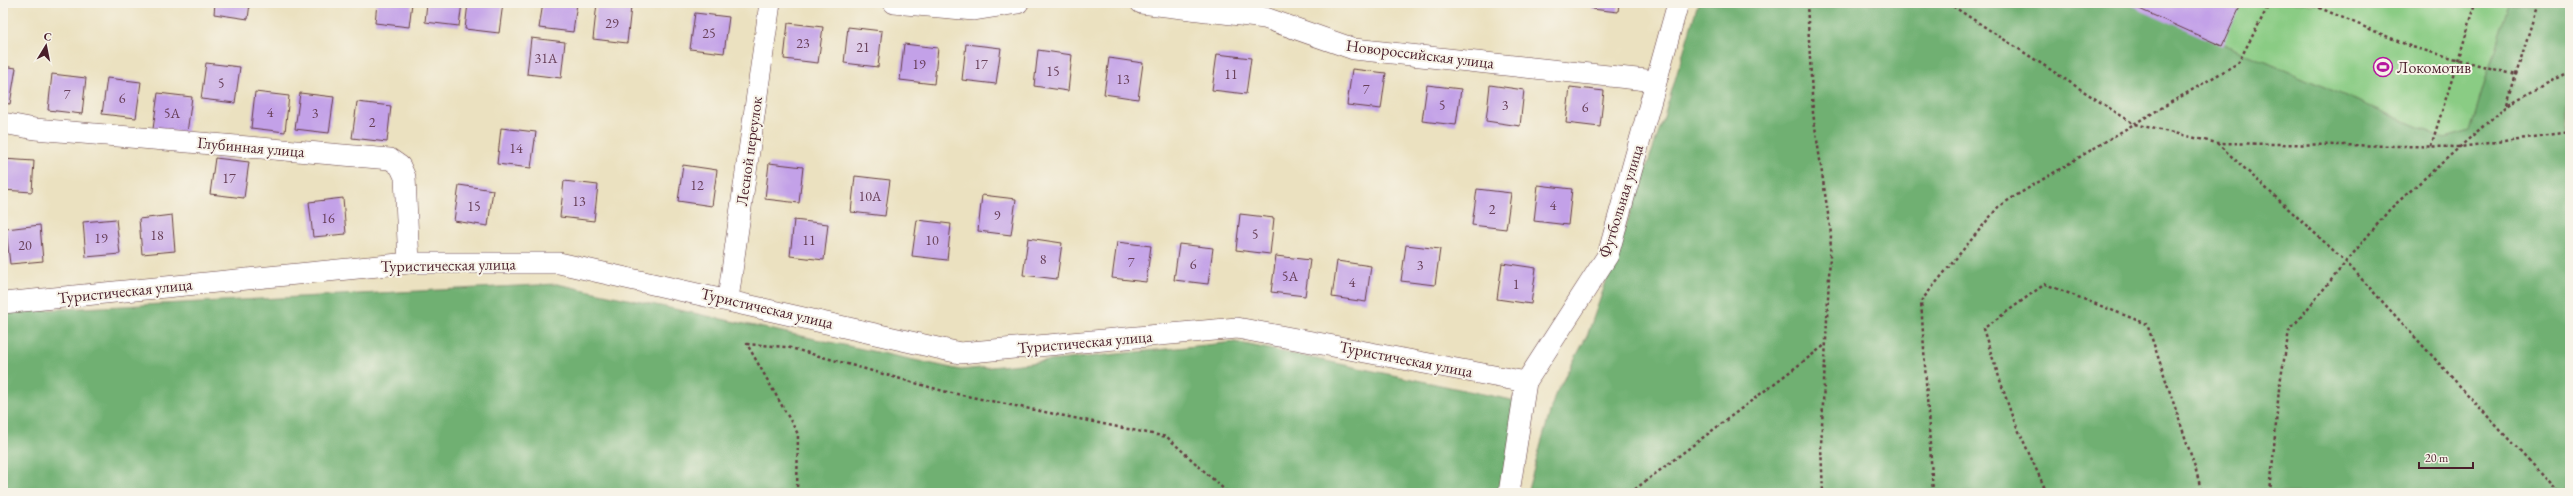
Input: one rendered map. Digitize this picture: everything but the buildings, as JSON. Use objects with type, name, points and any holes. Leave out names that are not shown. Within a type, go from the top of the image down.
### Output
[{"type":"street","name":"Лесной переулок","points":[[728,299],[770,3]]},
{"type":"street","points":[[894,3],[934,5],[974,10],[1018,3]]},
{"type":"street","name":"Новороссийская улица","points":[[1141,3],[1266,18],[1354,49],[1656,80]]},
{"type":"street","name":"Футбольная улица","points":[[1526,382],[1608,255],[1678,3]]},
{"type":"street","name":"Глубинная улица","points":[[3,123],[35,129],[390,159],[400,166],[405,177],[409,263]]},
{"type":"street","name":"Туристическая улица","points":[[3,303],[409,263],[559,263],[728,299],[960,353],[1237,328],[1526,382]]},
{"type":"street","points":[[1509,493],[1526,382]]},
{"type":"path","points":[[1807,3],[1813,113],[1831,234],[1821,446],[1823,493]]},
{"type":"path","points":[[1948,3],[2134,124],[2217,143],[2460,147],[2570,132]]},
{"type":"path","points":[[1933,493],[1921,301],[1999,206],[2238,63],[2270,3]]},
{"type":"path","points":[[2308,3],[2412,47],[2458,58],[2516,75]]},
{"type":"path","points":[[2431,146],[2476,3]]},
{"type":"path","points":[[2507,105],[2538,3]]},
{"type":"path","points":[[2270,493],[2279,389],[2289,330],[2390,209],[2507,105],[2570,71]]},
{"type":"path","points":[[2217,143],[2346,262],[2558,493]]},
{"type":"path","points":[[2047,493],[2012,416],[1983,329],[2045,284],[2147,324],[2195,467],[2202,493]]},
{"type":"path","points":[[797,493],[798,434],[747,344],[788,347],[948,392],[1167,437],[1228,493]]},
{"type":"path","points":[[1630,493],[1826,344]]},
{"type":"green space","points":[[1698,3],[2127,3],[2444,138],[2470,131],[2509,3],[2570,3],[2570,493],[1527,493],[1555,395],[1587,336],[1663,120]]},
{"type":"green space","name":"Локомотив","points":[[2127,3],[2509,3],[2470,131],[2444,138]]},
{"type":"green space","points":[[557,284],[961,370],[1235,342],[1526,403],[1502,493],[3,493],[3,312]]},
{"type":"place","name":"Локомотив","points":[[2383,67]]}]
